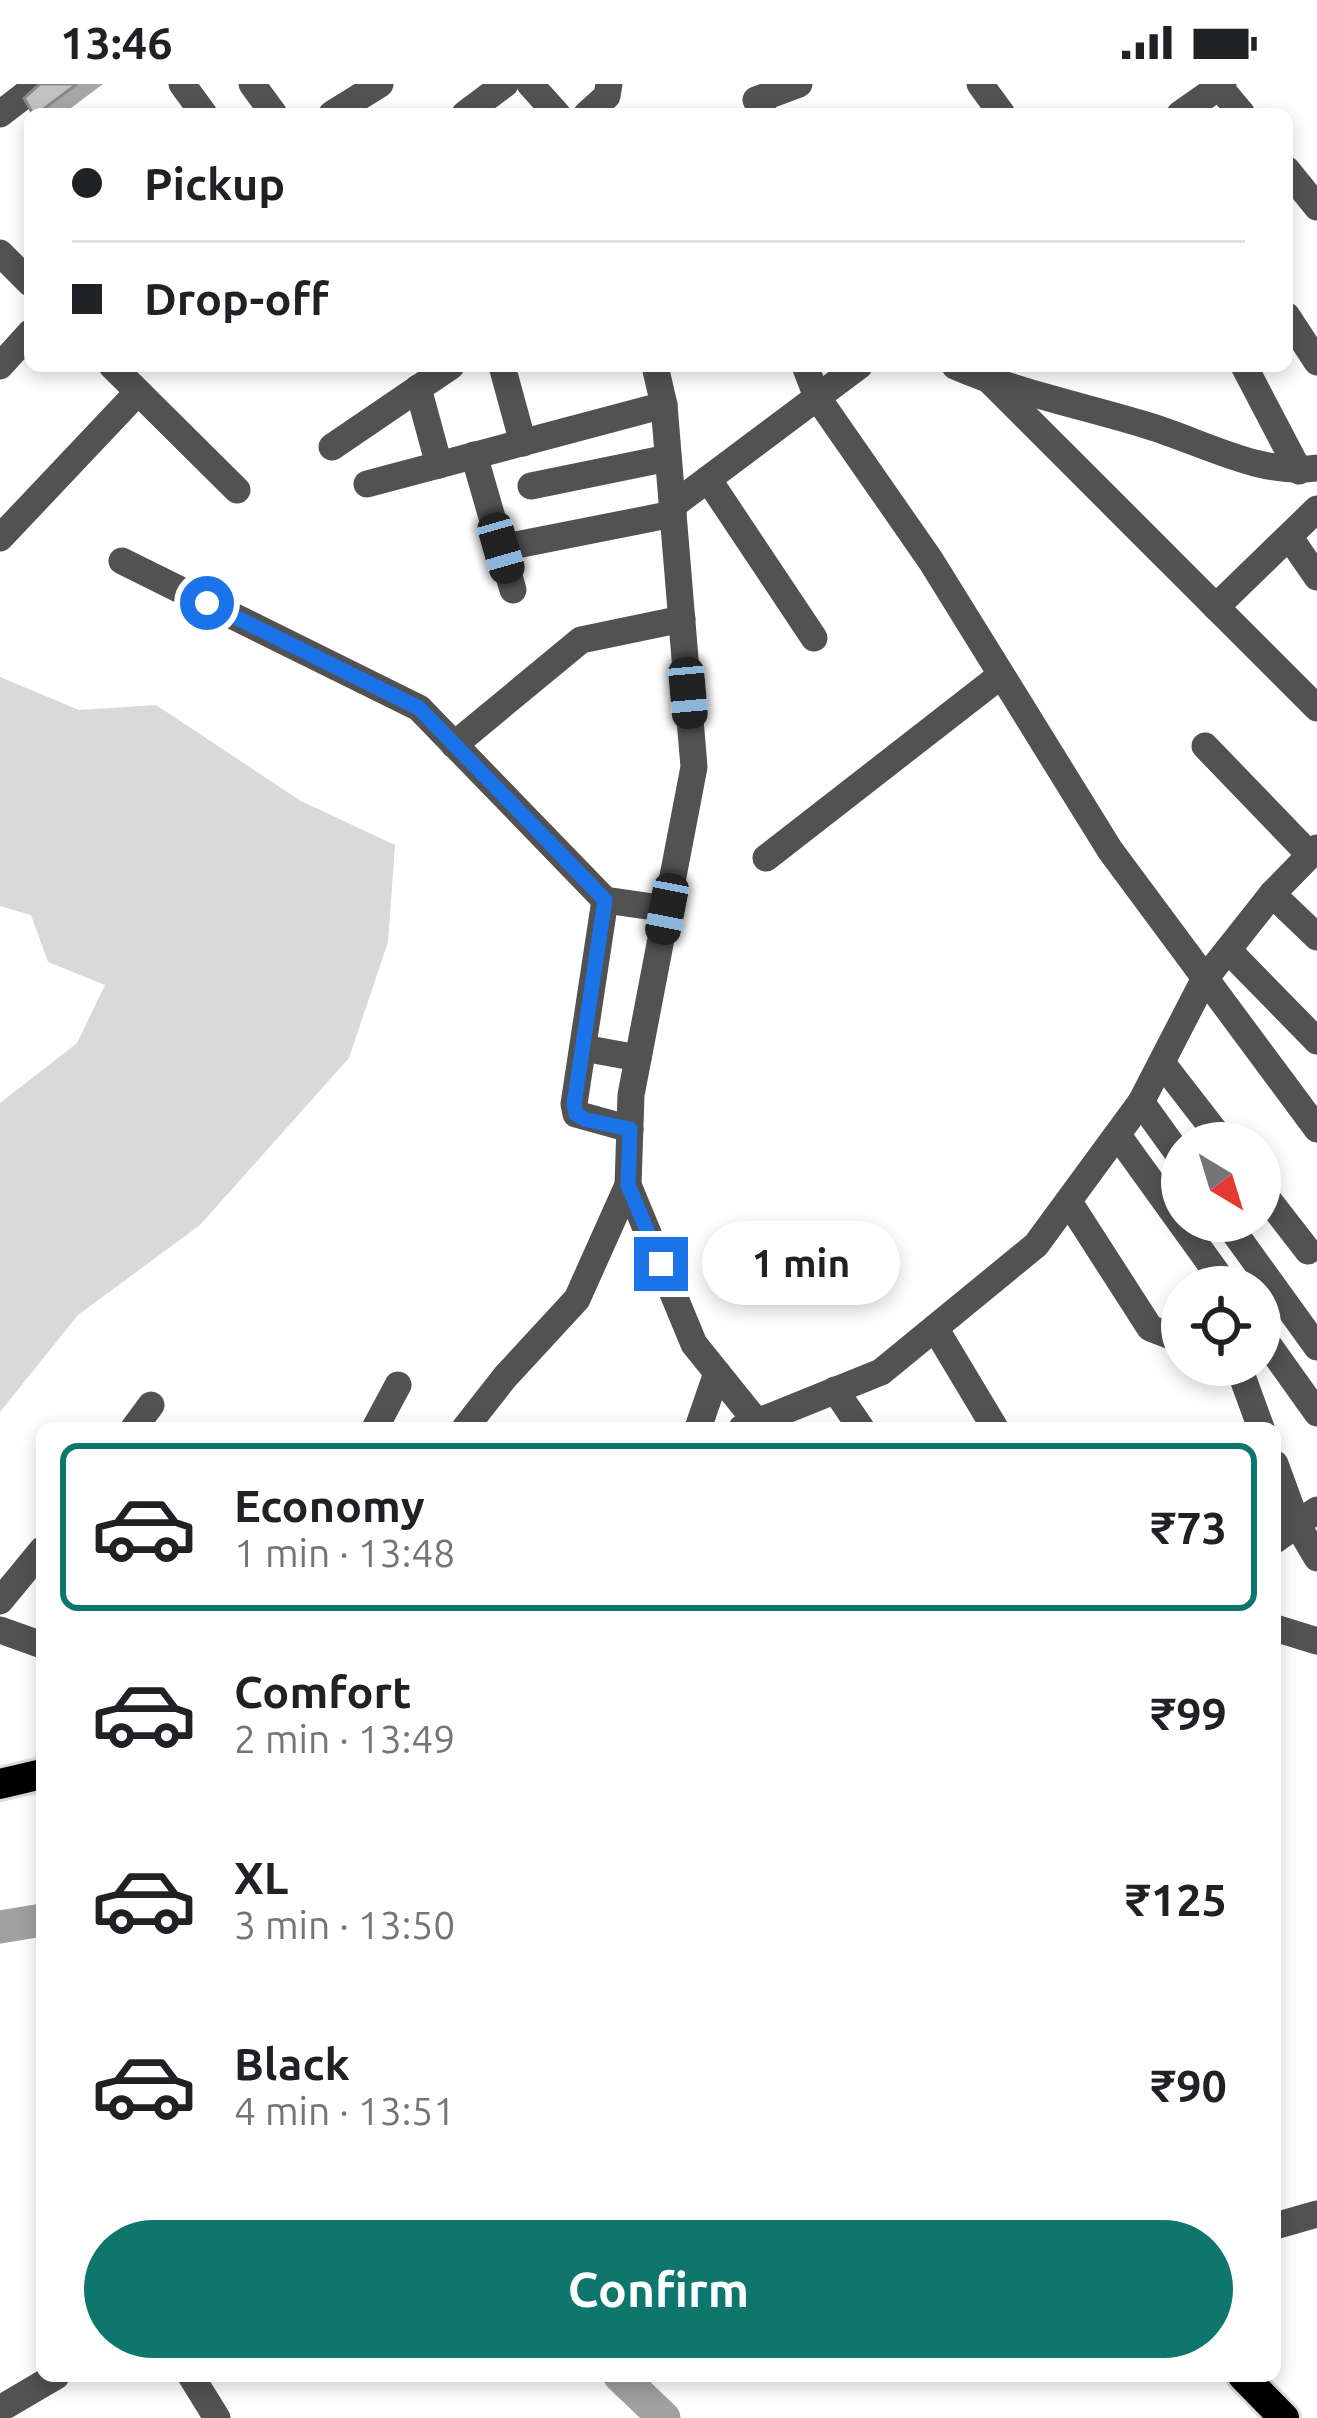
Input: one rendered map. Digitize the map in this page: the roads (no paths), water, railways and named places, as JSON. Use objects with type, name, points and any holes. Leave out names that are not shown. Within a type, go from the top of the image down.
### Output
[{"type":"main road","points":[[0,1765],[36,1760]]},
{"type":"main road","points":[[0,1784],[36,1775]]},
{"type":"main road","points":[[1249,2382],[1284,2418]]},
{"type":"main road","points":[[1270,2382],[1305,2418]]},
{"type":"street","points":[[0,113],[39,84]]},
{"type":"street","points":[[251,84],[269,108]]},
{"type":"street","points":[[342,108],[380,84]]},
{"type":"street","points":[[473,108],[505,84]]},
{"type":"street","points":[[530,84],[552,108]]},
{"type":"street","points":[[594,108],[607,96],[609,84]]},
{"type":"street","points":[[754,103],[799,84]]},
{"type":"street","points":[[1188,108],[1220,85]]},
{"type":"street","points":[[1293,177],[1317,207]]},
{"type":"street","points":[[0,254],[24,278]]},
{"type":"street","points":[[1293,325],[1317,362]]},
{"type":"street","points":[[0,366],[24,340]]},
{"type":"street","points":[[118,372],[236,490]]},
{"type":"street","points":[[504,372],[523,442]]},
{"type":"street","points":[[470,1422],[577,1299],[628,1185],[631,1095],[694,767],[664,405],[656,372]]},
{"type":"street","points":[[807,372],[817,397],[931,561],[1110,850],[1317,1129]]},
{"type":"street","points":[[501,548],[672,510],[851,372]]},
{"type":"street","points":[[968,372],[1154,427],[1230,456],[1308,470]]},
{"type":"street","points":[[1248,372],[1308,470]]},
{"type":"street","points":[[332,447],[436,373]]},
{"type":"street","points":[[436,373],[439,465]]},
{"type":"street","points":[[991,382],[1317,709]]},
{"type":"street","points":[[0,538],[138,392]]},
{"type":"street","points":[[367,484],[664,405]]},
{"type":"street","points":[[474,455],[513,590]]},
{"type":"street","points":[[531,486],[668,458]]},
{"type":"street","points":[[708,479],[814,638]]},
{"type":"street","points":[[1216,607],[1317,509]]},
{"type":"street","points":[[1290,538],[1317,577]]},
{"type":"street","points":[[122,561],[419,708],[605,900],[667,909]]},
{"type":"street","points":[[454,745],[580,640],[682,619]]},
{"type":"street","points":[[766,858],[1000,676]]},
{"type":"street","points":[[794,1418],[835,1390],[881,1372],[1036,1245],[1119,1137],[1204,980],[1272,894],[1314,851],[1205,746]]},
{"type":"street","points":[[1272,894],[1317,937]]},
{"type":"street","points":[[605,900],[576,1114],[630,1129]]},
{"type":"street","points":[[1228,950],[1317,1041]]},
{"type":"street","points":[[583,1048],[638,1058]]},
{"type":"street","points":[[1162,1063],[1208,1122]]},
{"type":"street","points":[[1141,1102],[1161,1130]]},
{"type":"street","points":[[1119,1137],[1212,1266]]},
{"type":"street","points":[[628,1185],[694,1344],[747,1422]]},
{"type":"street","points":[[1069,1202],[1150,1328],[1161,1332]]},
{"type":"street","points":[[1281,1212],[1313,1248],[1281,1270]]},
{"type":"street","points":[[1281,1304],[1317,1347]]},
{"type":"street","points":[[935,1328],[990,1422]]},
{"type":"street","points":[[1281,1362],[1317,1412]]},
{"type":"street","points":[[700,1422],[717,1373]]},
{"type":"street","points":[[378,1422],[398,1385]]},
{"type":"street","points":[[1246,1386],[1260,1422]]},
{"type":"street","points":[[835,1390],[857,1422]]},
{"type":"street","points":[[1281,1482],[1296,1525],[1317,1558]]},
{"type":"street","points":[[0,1601],[36,1557]]},
{"type":"street","points":[[0,1630],[36,1643]]},
{"type":"street","points":[[1281,1630],[1317,1641]]},
{"type":"street","points":[[1281,2224],[1317,2214]]},
{"type":"street","points":[[0,2409],[46,2382]]},
{"type":"street","points":[[195,2382],[217,2418]]},
{"type":"waterway","points":[[0,1927],[36,1921]]},
{"type":"waterway","points":[[626,2382],[664,2418]]}]
